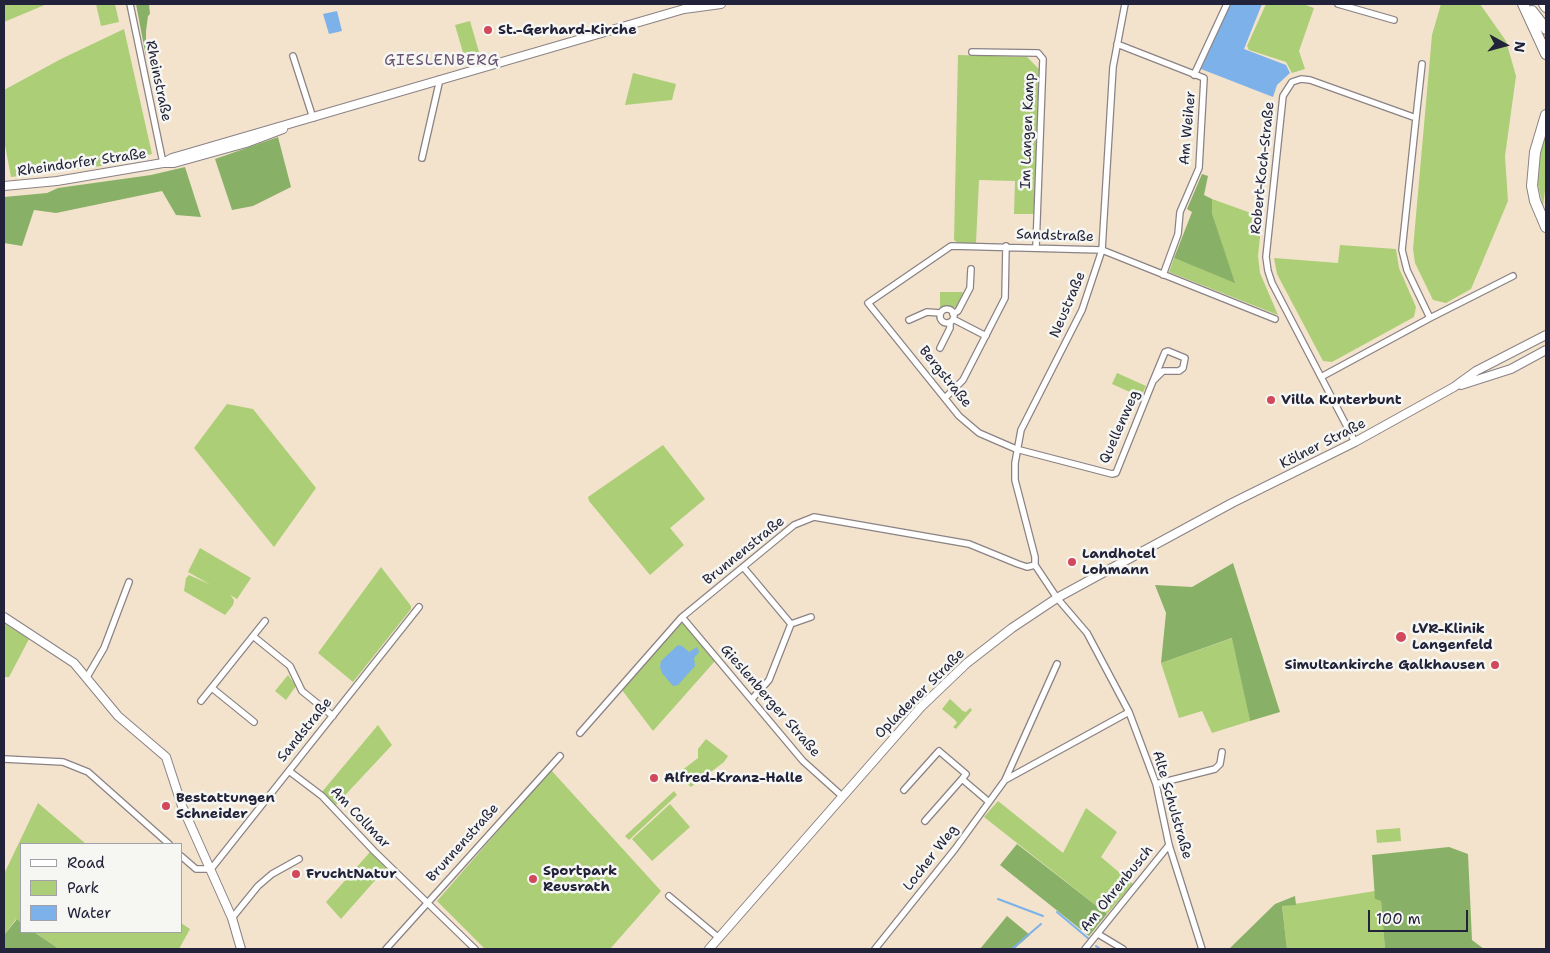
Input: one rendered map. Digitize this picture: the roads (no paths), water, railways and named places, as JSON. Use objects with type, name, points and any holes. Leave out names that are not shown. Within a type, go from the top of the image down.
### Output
[{"type":"highway","points":[[1523,4],[1546,54]]},
{"type":"highway","points":[[1527,4],[1546,29]]},
{"type":"highway","points":[[1546,115],[1532,168],[1532,186],[1535,201],[1546,227]]},
{"type":"main road","name":"Rheindorfer Straße","points":[[4,186],[57,181],[163,163],[174,163],[218,152],[273,134],[293,124],[440,80],[684,9],[721,4]]},
{"type":"main road","name":"Kölner Straße","points":[[1254,492],[1355,442],[1454,387],[1476,371],[1546,335]]},
{"type":"main road","name":"Kölner Straße","points":[[1454,387],[1511,369],[1546,350]]},
{"type":"main road","name":"Opladener Straße","points":[[710,949],[842,796],[917,712],[956,673],[1007,631],[1057,598],[1254,492]]},
{"type":"main road","points":[[4,617],[67,658],[87,678],[118,716],[166,757],[182,806],[232,918],[241,949]]},
{"type":"street","name":"Rheinstraße","points":[[130,4],[163,163]]},
{"type":"street","name":"Neustraße","points":[[1057,598],[1035,565],[1035,557],[1015,480],[1016,449],[1021,430],[1029,412],[1082,310],[1102,250],[1116,44],[1125,4]]},
{"type":"street","name":"Am Weiher","points":[[1194,75],[1227,4]]},
{"type":"street","points":[[1338,4],[1394,20]]},
{"type":"street","name":"Am Weiher","points":[[1116,44],[1204,78],[1199,168],[1180,212],[1178,234],[1163,274]]},
{"type":"street","name":"Im Langen Kamp","points":[[972,52],[1038,53],[1043,59],[1036,247]]},
{"type":"street","points":[[293,56],[313,118]]},
{"type":"street","points":[[1422,64],[1402,250],[1407,270],[1430,318]]},
{"type":"street","points":[[422,158],[440,80]]},
{"type":"street","name":"Robert-Koch-Straße","points":[[1355,442],[1268,272],[1266,257],[1283,96],[1292,82],[1310,80],[1416,118]]},
{"type":"street","name":"Sandstraße","points":[[868,303],[951,246],[1036,247],[1102,250],[1276,319]]},
{"type":"street","points":[[945,398],[963,380],[1005,298],[1006,246]]},
{"type":"street","points":[[940,348],[950,328],[952,318],[958,311],[970,288],[971,269]]},
{"type":"street","points":[[1321,377],[1513,276]]},
{"type":"street","name":"Bergstraße","points":[[868,303],[959,416],[979,433],[1016,449]]},
{"type":"street","points":[[909,320],[927,312],[940,313],[947,309],[952,318],[986,336]]},
{"type":"street","points":[[940,313],[942,321],[952,318]]},
{"type":"street","name":"Quellenweg","points":[[1016,449],[1112,474],[1116,473],[1164,352],[1168,351],[1185,358],[1183,368],[1179,371],[1163,371],[1153,381]]},
{"type":"street","name":"Brunnenstraße","points":[[580,733],[682,617],[794,525],[814,517],[969,544],[1027,567],[1035,565]]},
{"type":"street","points":[[744,568],[791,624]]},
{"type":"street","points":[[87,678],[104,648],[129,582]]},
{"type":"street","name":"Alte Schulstraße","points":[[1057,598],[1086,633],[1129,712],[1156,784],[1170,845],[1202,949]]},
{"type":"street","name":"Sandstraße","points":[[211,869],[419,607]]},
{"type":"street","name":"Gieslenberger Straße","points":[[682,617],[801,758],[842,796]]},
{"type":"street","points":[[791,624],[811,618]]},
{"type":"street","points":[[201,701],[265,621]]},
{"type":"street","points":[[752,699],[769,680],[791,624]]},
{"type":"street","points":[[253,636],[290,666],[302,691],[333,716]]},
{"type":"street","name":"Locher Weg","points":[[874,949],[955,849],[1005,780],[1057,664]]},
{"type":"street","points":[[212,688],[254,722]]},
{"type":"street","name":"Locher Weg","points":[[1005,780],[1129,712]]},
{"type":"street","points":[[904,790],[939,751],[966,774],[925,821]]},
{"type":"street","points":[[1156,784],[1215,769],[1220,764],[1222,752]]},
{"type":"street","name":"Brunnenstraße","points":[[386,949],[560,756]]},
{"type":"street","points":[[4,759],[63,762],[88,772],[168,843]]},
{"type":"street","name":"Am Collmar","points":[[289,771],[322,796],[374,851],[475,949]]},
{"type":"street","points":[[962,779],[989,802]]},
{"type":"street","name":"Am Ohrenbusch","points":[[1085,949],[1170,845]]},
{"type":"street","points":[[182,857],[196,869],[211,869]]},
{"type":"street","points":[[232,918],[258,886],[272,874],[299,859]]},
{"type":"street","points":[[669,896],[718,938]]},
{"type":"street","points":[[1098,934],[1123,949]]},
{"type":"water","points":[[1231,4],[1262,4],[1244,49],[1286,65],[1290,73],[1277,85],[1273,97],[1201,69]]},
{"type":"water","points":[[337,11],[342,31],[329,34],[323,14]]},
{"type":"water","points":[[678,645],[689,652],[697,647],[699,652],[694,658],[695,666],[678,685],[673,686],[662,673],[660,667],[661,661]]},
{"type":"waterway","points":[[998,899],[1043,916]]},
{"type":"waterway","points":[[1057,912],[1089,939]]},
{"type":"waterway","points":[[1012,949],[1041,924]]},
{"type":"waterway","points":[[1096,946],[1100,949]]},
{"type":"place","name":"St.-Gerhard-Kirche","points":[[488,30]]},
{"type":"place","name":"Villa Kunterbunt","points":[[1271,400]]},
{"type":"place","name":"Landhotel Lohmann","points":[[1072,562]]},
{"type":"place","name":"LVR-Klinik Langenfeld","points":[[1401,637]]},
{"type":"place","name":"Simultankirche Galkhausen","points":[[1495,665]]},
{"type":"place","name":"Alfred-Kranz-Halle","points":[[654,778]]},
{"type":"place","name":"Bestattungen Schneider","points":[[166,806]]},
{"type":"place","name":"FruchtNatur","points":[[296,874]]},
{"type":"place","name":"Sportpark Reusrath","points":[[533,879]]},
{"type":"district","name":"GIESLENBERG","points":[[442,61]]}]
